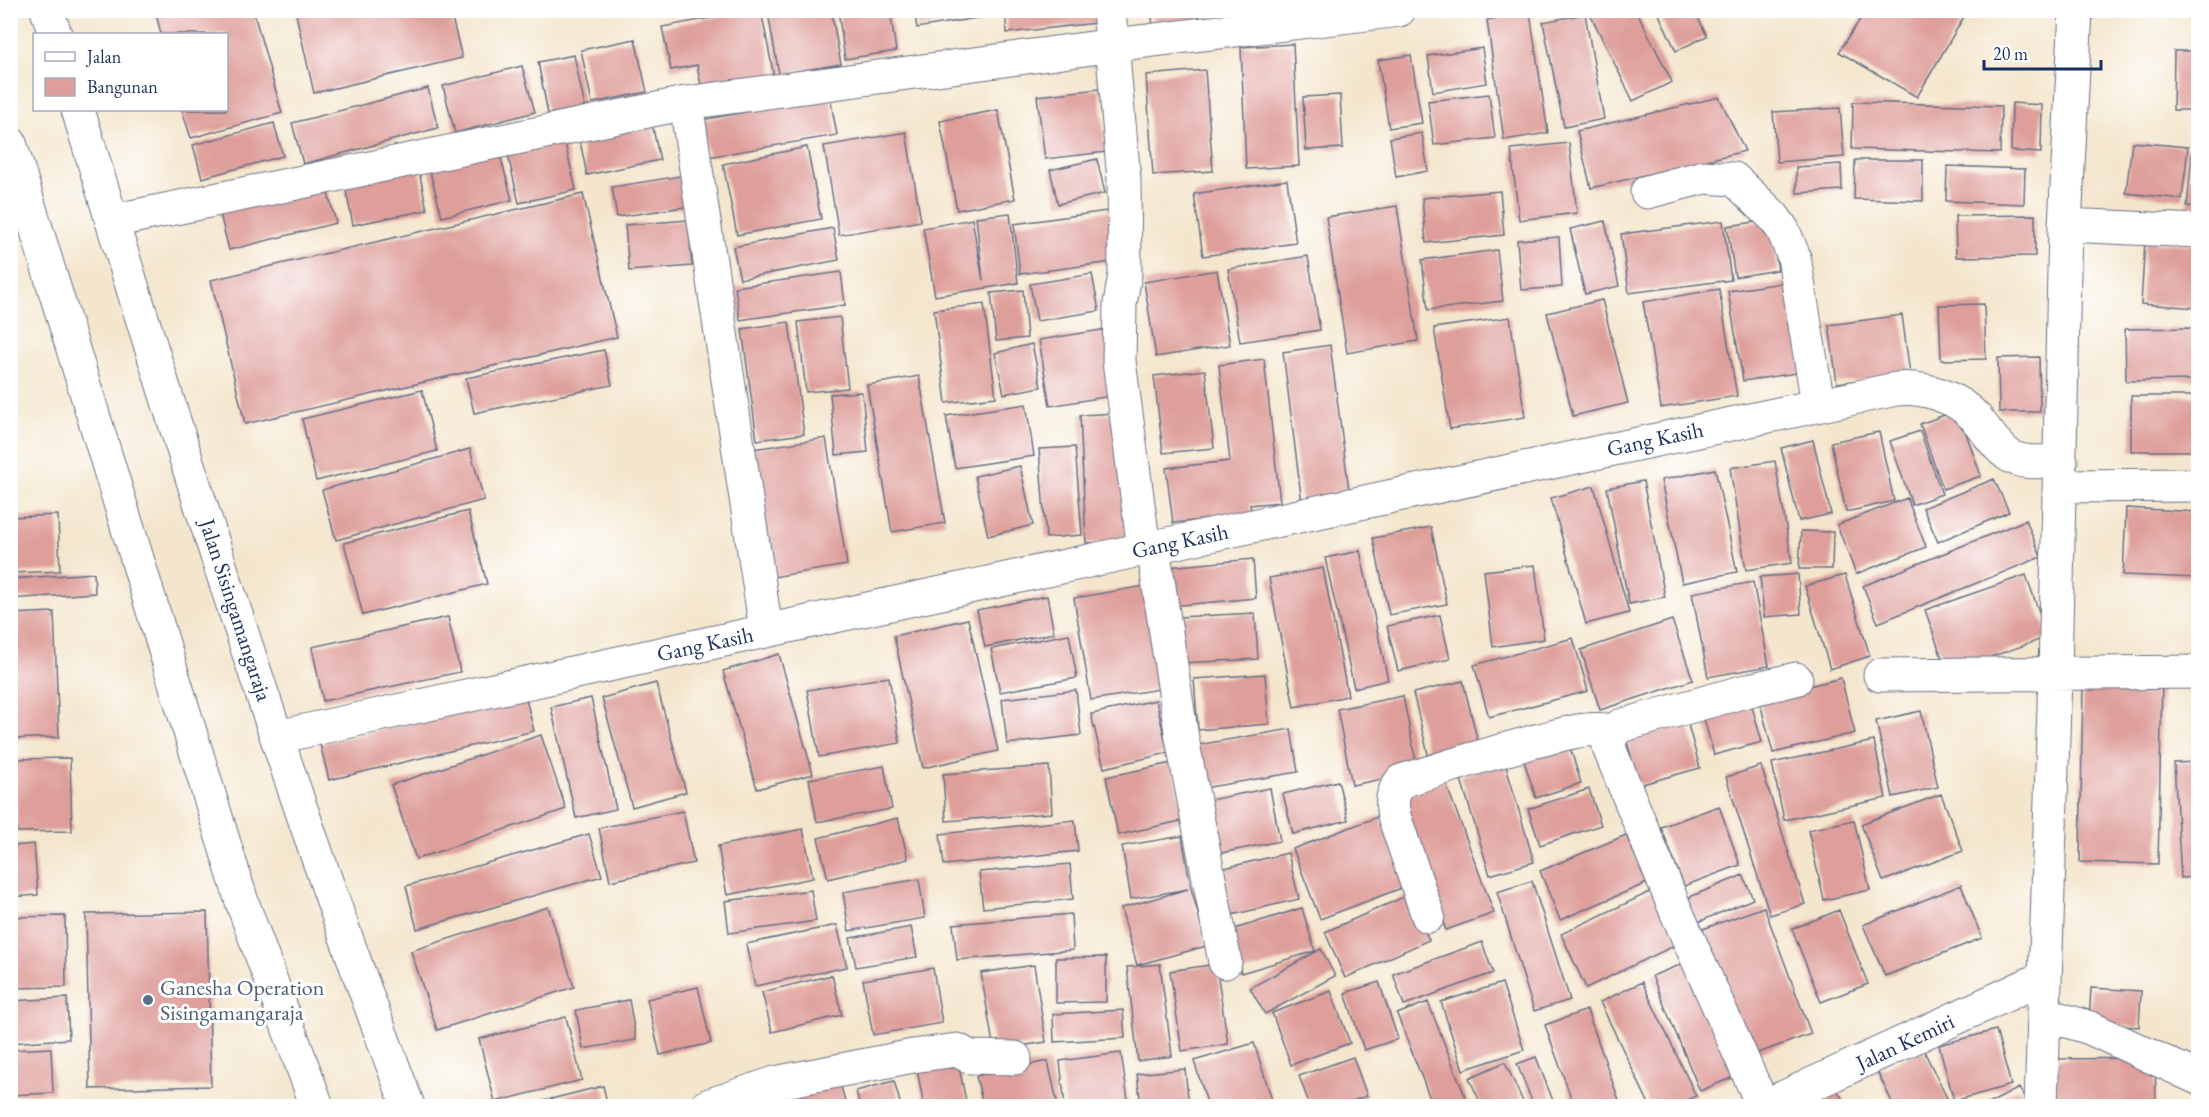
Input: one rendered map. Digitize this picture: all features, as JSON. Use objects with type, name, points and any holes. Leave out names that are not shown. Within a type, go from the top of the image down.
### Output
[{"type":"street","points":[[47,10],[55,33]]},
{"type":"street","points":[[1109,10],[1114,45],[1124,180],[1125,274],[1120,304],[1119,361],[1182,738],[1225,962]]},
{"type":"street","points":[[112,221],[686,103],[1114,45],[1399,10]]},
{"type":"street","points":[[2041,1107],[2055,675],[2065,225],[2076,10]]},
{"type":"street","points":[[686,103],[766,630]]},
{"type":"street","name":"Jalan Sisingamangaraja","points":[[78,111],[277,737],[357,972],[408,1107]]},
{"type":"street","points":[[10,143],[242,902],[317,1107]]},
{"type":"street","points":[[1647,192],[1704,177],[1734,179],[1773,216],[1783,230],[1794,257],[1818,404]]},
{"type":"street","points":[[2065,225],[2199,231]]},
{"type":"street","name":"Gang Kasih","points":[[277,737],[1818,404],[1910,387],[1954,400],[1975,416],[2011,457],[2060,474],[2199,485]]},
{"type":"street","points":[[1880,675],[2199,672]]},
{"type":"street","points":[[1764,1107],[1676,911],[1609,748],[1613,731],[1620,726],[1796,679]]},
{"type":"street","points":[[1428,916],[1391,801],[1401,781],[1508,748],[1585,729],[1613,731]]},
{"type":"street","name":"Jalan Kemiri","points":[[1764,1107],[2045,977]]},
{"type":"street","points":[[2044,1014],[2090,1028],[2199,1078]]},
{"type":"street","points":[[707,1107],[786,1080],[913,1056],[957,1050],[970,1057],[1015,1058]]},
{"type":"building","points":[[155,10],[253,10],[282,113],[191,138],[182,111],[228,111],[228,33],[161,33]]},
{"type":"building","points":[[295,10],[450,10],[462,58],[314,93]]},
{"type":"building","points":[[761,10],[774,77],[702,90],[697,65],[671,70],[662,27]]},
{"type":"building","points":[[782,10],[831,10],[841,64],[779,74],[768,13]]},
{"type":"building","points":[[838,10],[890,10],[896,51],[845,59]]},
{"type":"building","points":[[914,10],[1000,10],[1000,14],[917,28]]},
{"type":"building","points":[[1005,10],[1104,10],[1105,22],[1007,33]]},
{"type":"building","points":[[1151,10],[1198,10],[1200,20],[1153,26]]},
{"type":"building","points":[[1588,10],[1636,10],[1672,82],[1633,101]]},
{"type":"building","points":[[1657,10],[1694,10],[1707,36],[1676,51]]},
{"type":"building","points":[[1866,10],[1968,10],[1917,97],[1839,52]]},
{"type":"building","points":[[1530,13],[1548,133],[1504,140],[1487,20]]},
{"type":"building","points":[[1585,14],[1604,119],[1564,127],[1543,22]]},
{"type":"building","points":[[635,39],[647,92],[592,103],[581,50]]},
{"type":"building","points":[[1293,44],[1299,166],[1246,169],[1241,47]]},
{"type":"building","points":[[1482,48],[1487,83],[1433,92],[1428,56]]},
{"type":"building","points":[[2174,51],[2198,51],[2198,110],[2173,110]]},
{"type":"building","points":[[574,55],[585,107],[548,114],[538,62]]},
{"type":"building","points":[[1411,55],[1422,123],[1389,128],[1378,60]]},
{"type":"building","points":[[522,66],[535,112],[455,133],[443,86]]},
{"type":"building","points":[[1205,70],[1213,171],[1153,175],[1146,75]]},
{"type":"building","points":[[428,88],[438,128],[303,164],[292,123]]},
{"type":"building","points":[[1099,89],[1106,152],[1045,159],[1037,96]]},
{"type":"building","points":[[1489,94],[1495,138],[1434,145],[1428,101]]},
{"type":"building","points":[[1340,95],[1343,148],[1306,150],[1303,97]]},
{"type":"building","points":[[830,97],[837,135],[708,157],[701,120]]},
{"type":"building","points":[[1719,97],[1745,151],[1591,188],[1577,131]]},
{"type":"building","points":[[1853,102],[2001,106],[2000,153],[1852,149]]},
{"type":"building","points":[[2012,103],[2042,105],[2041,153],[2011,151]]},
{"type":"building","points":[[1840,108],[1844,157],[1777,162],[1773,112]]},
{"type":"building","points":[[998,110],[1015,199],[957,210],[940,121]]},
{"type":"building","points":[[651,120],[660,160],[587,175],[579,136]]},
{"type":"building","points":[[274,123],[283,156],[202,178],[193,145]]},
{"type":"building","points":[[2195,124],[2198,124],[2198,207],[2187,206]]},
{"type":"building","points":[[906,132],[921,221],[839,235],[824,146]]},
{"type":"building","points":[[1422,133],[1428,171],[1396,177],[1390,138]]},
{"type":"building","points":[[564,139],[576,190],[519,203],[507,151]]},
{"type":"building","points":[[2132,142],[2188,147],[2182,199],[2126,193]]},
{"type":"building","points":[[1569,143],[1577,213],[1519,220],[1511,149]]},
{"type":"building","points":[[498,147],[512,200],[442,217],[428,164]]},
{"type":"building","points":[[807,147],[821,219],[737,235],[723,164]]},
{"type":"building","points":[[1097,159],[1105,193],[1058,204],[1050,170]]},
{"type":"building","points":[[1855,160],[1923,160],[1923,201],[1854,199]]},
{"type":"building","points":[[1841,164],[1842,190],[1797,193],[1796,167]]},
{"type":"building","points":[[418,166],[427,210],[353,225],[344,181]]},
{"type":"building","points":[[1947,166],[2025,169],[2024,204],[1946,201]]},
{"type":"building","points":[[686,175],[691,206],[617,217],[612,187]]},
{"type":"building","points":[[1287,180],[1296,243],[1203,256],[1194,194]]},
{"type":"building","points":[[325,182],[336,223],[229,250],[219,210]]},
{"type":"building","points":[[1500,191],[1504,235],[1426,243],[1422,198]]},
{"type":"building","points":[[583,194],[617,337],[245,424],[211,280]]},
{"type":"building","points":[[1397,206],[1418,341],[1347,353],[1326,217]]},
{"type":"building","points":[[1114,210],[1120,261],[1020,274],[1014,224]]},
{"type":"building","points":[[1010,213],[1018,283],[935,296],[923,228],[972,219],[983,280],[976,217]]},
{"type":"building","points":[[2035,215],[2035,256],[1956,257],[1955,216]]},
{"type":"building","points":[[688,220],[692,266],[629,271],[625,225]]},
{"type":"building","points":[[1770,220],[1778,270],[1735,277],[1727,226]]},
{"type":"building","points":[[1605,221],[1619,286],[1585,294],[1570,229]]},
{"type":"building","points":[[1723,221],[1731,280],[1629,293],[1621,234]]},
{"type":"building","points":[[833,228],[839,260],[740,279],[733,247]]},
{"type":"building","points":[[1559,237],[1562,287],[1521,290],[1517,240]]},
{"type":"building","points":[[2145,241],[2198,245],[2198,308],[2141,304]]},
{"type":"building","points":[[1497,250],[1503,301],[1428,310],[1422,260]]},
{"type":"building","points":[[1308,256],[1320,330],[1240,342],[1228,269]]},
{"type":"building","points":[[1217,270],[1230,345],[1156,357],[1144,282]]},
{"type":"building","points":[[841,272],[845,305],[740,320],[735,287]]},
{"type":"building","points":[[1092,274],[1099,311],[1037,321],[1030,284]]},
{"type":"building","points":[[1788,282],[1803,372],[1743,381],[1728,291]]},
{"type":"building","points":[[1719,289],[1737,396],[1661,408],[1643,302]]},
{"type":"building","points":[[1023,290],[1027,338],[996,341],[991,293]]},
{"type":"building","points":[[1602,300],[1628,403],[1573,416],[1547,313]]},
{"type":"building","points":[[984,304],[996,397],[946,403],[934,310]]},
{"type":"building","points":[[1984,304],[1986,359],[1941,360],[1939,305]]},
{"type":"building","points":[[1902,315],[1910,374],[1837,383],[1829,325]]},
{"type":"building","points":[[840,317],[848,388],[806,392],[798,322]]},
{"type":"building","points":[[1510,317],[1525,417],[1450,429],[1434,328]]},
{"type":"building","points":[[789,322],[804,434],[757,440],[742,329]]},
{"type":"building","points":[[2198,328],[2198,380],[2126,381],[2125,329]]},
{"type":"building","points":[[1107,329],[1117,395],[1050,406],[1039,340]]},
{"type":"building","points":[[1032,344],[1041,387],[1004,394],[995,353]]},
{"type":"building","points":[[1330,345],[1350,497],[1302,503],[1283,352]]},
{"type":"building","points":[[604,350],[612,385],[474,413],[466,378]]},
{"type":"building","points":[[2039,357],[2040,412],[1999,412],[1998,358]]},
{"type":"building","points":[[1264,359],[1280,502],[1250,505],[1252,515],[1173,523],[1166,468],[1230,461],[1219,365]]},
{"type":"building","points":[[1205,370],[1214,448],[1163,453],[1154,376]]},
{"type":"building","points":[[919,376],[945,523],[892,532],[867,385]]},
{"type":"building","points":[[422,390],[437,451],[316,481],[302,419]]},
{"type":"building","points":[[862,392],[868,452],[836,455],[830,394]]},
{"type":"building","points":[[2131,396],[2198,396],[2198,451],[2131,451]]},
{"type":"building","points":[[1026,404],[1034,456],[955,468],[946,416]]},
{"type":"building","points":[[1958,410],[1981,476],[1943,489],[1920,424]]},
{"type":"building","points":[[1120,413],[1126,542],[1086,543],[1080,415]]},
{"type":"building","points":[[1920,431],[1942,494],[1912,505],[1890,441]]},
{"type":"building","points":[[1879,432],[1894,501],[1846,512],[1831,442]]},
{"type":"building","points":[[826,438],[847,565],[767,578],[747,450]]},
{"type":"building","points":[[1813,440],[1831,514],[1799,521],[1781,448]]},
{"type":"building","points":[[1075,447],[1082,535],[1046,538],[1039,449]]},
{"type":"building","points":[[470,449],[484,500],[336,540],[322,490]]},
{"type":"building","points":[[1775,461],[1792,563],[1746,570],[1730,468]]},
{"type":"building","points":[[1020,466],[1033,525],[988,536],[975,476]]},
{"type":"building","points":[[1715,469],[1737,572],[1682,583],[1661,480]]},
{"type":"building","points":[[1994,479],[2009,512],[1938,542],[1923,508]]},
{"type":"building","points":[[1643,481],[1665,597],[1629,604],[1607,488]]},
{"type":"building","points":[[1594,486],[1629,613],[1586,624],[1551,498]]},
{"type":"building","points":[[1907,498],[1926,547],[1856,574],[1837,525]]},
{"type":"building","points":[[2126,508],[2198,512],[2198,578],[2123,575]]},
{"type":"building","points":[[468,511],[487,584],[363,615],[344,543]]},
{"type":"building","points":[[58,515],[60,571],[10,573],[10,517]]},
{"type":"building","points":[[2026,520],[2041,557],[1878,623],[1863,586]]},
{"type":"building","points":[[1431,527],[1447,604],[1389,615],[1373,538]]},
{"type":"building","points":[[1801,531],[1833,532],[1832,569],[1799,569]]},
{"type":"building","points":[[1360,551],[1388,680],[1354,688],[1325,558]]},
{"type":"building","points":[[1253,559],[1256,598],[1171,606],[1168,567]]},
{"type":"building","points":[[1535,565],[1544,639],[1493,647],[1484,571]]},
{"type":"building","points":[[1323,568],[1348,696],[1294,707],[1269,578]]},
{"type":"building","points":[[94,573],[95,593],[10,599],[10,579]]},
{"type":"building","points":[[1798,574],[1801,614],[1764,617],[1760,577]]},
{"type":"building","points":[[1845,575],[1870,656],[1830,669],[1805,586]]},
{"type":"building","points":[[2026,575],[2048,637],[1947,672],[1925,610]]},
{"type":"building","points":[[1753,582],[1769,666],[1708,677],[1692,593]]},
{"type":"building","points":[[1144,586],[1160,689],[1091,700],[1074,598]]},
{"type":"building","points":[[1047,596],[1054,633],[985,647],[977,610]]},
{"type":"building","points":[[54,612],[59,737],[10,739],[10,614]]},
{"type":"building","points":[[1255,613],[1258,659],[1181,663],[1178,617]]},
{"type":"building","points":[[1440,615],[1450,659],[1398,671],[1387,626]]},
{"type":"building","points":[[448,617],[460,672],[323,701],[312,647]]},
{"type":"building","points":[[968,619],[998,751],[923,768],[894,636]]},
{"type":"building","points":[[1672,620],[1693,680],[1600,710],[1581,650]]},
{"type":"building","points":[[1069,634],[1077,678],[1000,692],[991,649]]},
{"type":"building","points":[[1573,638],[1588,691],[1489,717],[1474,665]]},
{"type":"building","points":[[779,654],[813,774],[757,789],[723,671]]},
{"type":"building","points":[[1265,674],[1269,724],[1198,730],[1194,679]]},
{"type":"building","points":[[889,677],[900,743],[819,757],[807,690]]},
{"type":"building","points":[[1841,678],[1855,733],[1773,753],[1759,699]]},
{"type":"building","points":[[1463,681],[1479,746],[1429,758],[1413,693]]},
{"type":"building","points":[[2083,681],[2162,682],[2158,864],[2080,862]]},
{"type":"building","points":[[656,683],[686,792],[632,807],[602,698]]},
{"type":"building","points":[[1076,690],[1081,735],[1007,744],[1002,699]]},
{"type":"building","points":[[525,695],[534,731],[329,780],[320,744]]},
{"type":"building","points":[[1403,696],[1418,772],[1352,785],[1337,709]]},
{"type":"building","points":[[591,698],[616,809],[576,818],[551,707]]},
{"type":"building","points":[[1156,700],[1168,753],[1104,768],[1091,714]]},
{"type":"building","points":[[1751,703],[1762,742],[1714,755],[1703,715]]},
{"type":"building","points":[[1921,711],[1938,787],[1893,797],[1876,721]]},
{"type":"building","points":[[1687,721],[1700,768],[1639,785],[1626,738]]},
{"type":"building","points":[[1291,729],[1298,772],[1204,788],[1197,745]]},
{"type":"building","points":[[541,735],[566,809],[416,859],[391,785]]},
{"type":"building","points":[[1874,741],[1886,798],[1784,820],[1772,763]]},
{"type":"building","points":[[1569,744],[1581,783],[1536,798],[1523,758]]},
{"type":"building","points":[[70,758],[72,831],[17,832],[15,759]]},
{"type":"building","points":[[2198,762],[2198,877],[2181,878],[2174,763]]},
{"type":"building","points":[[1172,763],[1185,820],[1118,835],[1106,777]]},
{"type":"building","points":[[1505,763],[1534,862],[1490,875],[1460,776]]},
{"type":"building","points":[[884,766],[892,809],[817,822],[809,779]]},
{"type":"building","points":[[1049,766],[1052,813],[946,821],[943,774]]},
{"type":"building","points":[[1761,766],[1805,904],[1770,915],[1726,777]]},
{"type":"building","points":[[1338,781],[1348,820],[1293,834],[1283,794]]},
{"type":"building","points":[[1445,781],[1494,913],[1446,930],[1398,798]]},
{"type":"building","points":[[1270,788],[1280,841],[1211,855],[1200,802]]},
{"type":"building","points":[[1589,789],[1601,825],[1540,845],[1528,809]]},
{"type":"building","points":[[1941,794],[1963,851],[1883,881],[1861,824]]},
{"type":"building","points":[[1719,806],[1740,865],[1684,886],[1661,827]]},
{"type":"building","points":[[683,811],[694,863],[610,881],[599,828]]},
{"type":"building","points":[[1380,816],[1407,886],[1320,919],[1293,849]]},
{"type":"building","points":[[898,818],[908,859],[828,879],[818,838]]},
{"type":"building","points":[[1075,820],[1078,851],[944,865],[940,834]]},
{"type":"building","points":[[1854,820],[1870,890],[1824,900],[1808,830]]},
{"type":"building","points":[[803,829],[813,878],[727,895],[718,846]]},
{"type":"building","points":[[589,834],[602,876],[417,929],[406,886]]},
{"type":"building","points":[[1626,835],[1647,883],[1560,920],[1540,871]]},
{"type":"building","points":[[1182,836],[1191,888],[1207,946],[1137,965],[1121,908],[1188,889],[1131,899],[1122,846]]},
{"type":"building","points":[[34,844],[38,895],[10,897],[10,846]]},
{"type":"building","points":[[1288,853],[1299,899],[1223,917],[1212,871]]},
{"type":"building","points":[[1070,864],[1073,899],[983,908],[979,872]]},
{"type":"building","points":[[1743,875],[1753,899],[1691,925],[1680,901]]},
{"type":"building","points":[[919,879],[925,918],[849,931],[843,892]]},
{"type":"building","points":[[1532,881],[1570,1000],[1534,1011],[1497,892]]},
{"type":"building","points":[[1961,885],[1982,938],[1885,976],[1863,925]]},
{"type":"building","points":[[811,890],[816,921],[729,933],[725,901]]},
{"type":"building","points":[[1654,890],[1680,943],[1586,988],[1561,934]]},
{"type":"building","points":[[1408,895],[1429,940],[1345,978],[1325,932]]},
{"type":"building","points":[[548,907],[574,987],[437,1030],[411,951]]},
{"type":"building","points":[[1764,907],[1811,1034],[1747,1057],[1700,930]]},
{"type":"building","points":[[1302,908],[1315,951],[1241,973],[1228,931]]},
{"type":"building","points":[[1839,910],[1868,984],[1821,1002],[1792,929]]},
{"type":"building","name":"Ganesha Operation Sisingamangaraja","points":[[207,912],[211,1086],[90,1089],[86,914]]},
{"type":"building","points":[[1071,914],[1073,950],[957,960],[953,924]]},
{"type":"building","points":[[65,916],[66,987],[10,988],[10,917]]},
{"type":"building","points":[[837,925],[847,967],[755,986],[746,944]]},
{"type":"building","points":[[911,927],[917,957],[856,967],[850,938]]},
{"type":"building","points":[[1482,942],[1493,973],[1404,1005],[1393,974]]},
{"type":"building","points":[[1321,949],[1335,976],[1265,1014],[1250,988]]},
{"type":"building","points":[[1106,957],[1106,1002],[1056,1003],[1056,958]]},
{"type":"building","points":[[1690,961],[1738,1075],[1700,1091],[1652,976]]},
{"type":"building","points":[[1160,964],[1172,1056],[1138,1061],[1127,967]]},
{"type":"building","points":[[1216,964],[1228,1044],[1182,1051],[1170,971]]},
{"type":"building","points":[[1034,965],[1046,1042],[994,1050],[981,973]]},
{"type":"building","points":[[933,968],[942,1023],[873,1035],[863,980]]},
{"type":"building","points":[[832,975],[842,1015],[772,1032],[762,992]]},
{"type":"building","points":[[1379,982],[1398,1039],[1364,1050],[1345,993]]},
{"type":"building","points":[[1642,982],[1696,1096],[1673,1106],[1650,1106],[1600,1002]]},
{"type":"building","points":[[1502,983],[1524,1050],[1463,1070],[1441,1002]]},
{"type":"building","points":[[698,987],[711,1043],[660,1055],[647,999]]},
{"type":"building","points":[[2091,988],[2141,991],[2139,1027],[2089,1024]]},
{"type":"building","points":[[1331,991],[1350,1043],[1291,1065],[1272,1013]]},
{"type":"building","points":[[67,998],[69,1039],[10,1043],[10,1001]]},
{"type":"building","points":[[629,1000],[636,1040],[583,1049],[576,1010]]},
{"type":"building","points":[[1428,1002],[1469,1106],[1433,1106],[1397,1014]]},
{"type":"building","points":[[1123,1010],[1125,1038],[1054,1042],[1053,1014]]},
{"type":"building","points":[[1587,1010],[1621,1106],[1574,1106],[1545,1025]]},
{"type":"building","points":[[566,1017],[582,1080],[495,1102],[479,1039]]},
{"type":"building","points":[[1996,1030],[2011,1085],[1954,1101],[1939,1045]]},
{"type":"building","points":[[1254,1043],[1272,1100],[1251,1106],[1208,1106],[1194,1061]]},
{"type":"building","points":[[51,1048],[53,1093],[10,1095],[10,1050]]},
{"type":"building","points":[[1923,1049],[1951,1106],[1894,1106],[1877,1071]]},
{"type":"building","points":[[1121,1053],[1129,1106],[1065,1106],[1060,1061]]},
{"type":"building","points":[[957,1057],[967,1106],[924,1106],[916,1065]]},
{"type":"building","points":[[1353,1057],[1367,1096],[1338,1106],[1310,1106],[1299,1076]]},
{"type":"building","points":[[1536,1057],[1555,1106],[1534,1106],[1517,1064]]},
{"type":"building","points":[[2155,1058],[2156,1106],[2055,1106],[2055,1059]]},
{"type":"building","points":[[1048,1061],[1058,1106],[983,1106],[976,1076]]},
{"type":"building","points":[[1505,1062],[1525,1106],[1482,1106],[1469,1078]]},
{"type":"building","points":[[1185,1069],[1189,1106],[1141,1106],[1137,1074]]},
{"type":"building","points":[[837,1075],[847,1106],[754,1106]]},
{"type":"building","points":[[894,1081],[901,1106],[860,1106],[856,1091]]},
{"type":"building","points":[[603,1086],[608,1106],[523,1106]]},
{"type":"building","points":[[1836,1088],[1847,1106],[1804,1106]]},
{"type":"building","points":[[2019,1088],[2029,1106],[1984,1106]]},
{"type":"place","name":"Ganesha Operation Sisingamangaraja","points":[[148,1000]]}]
